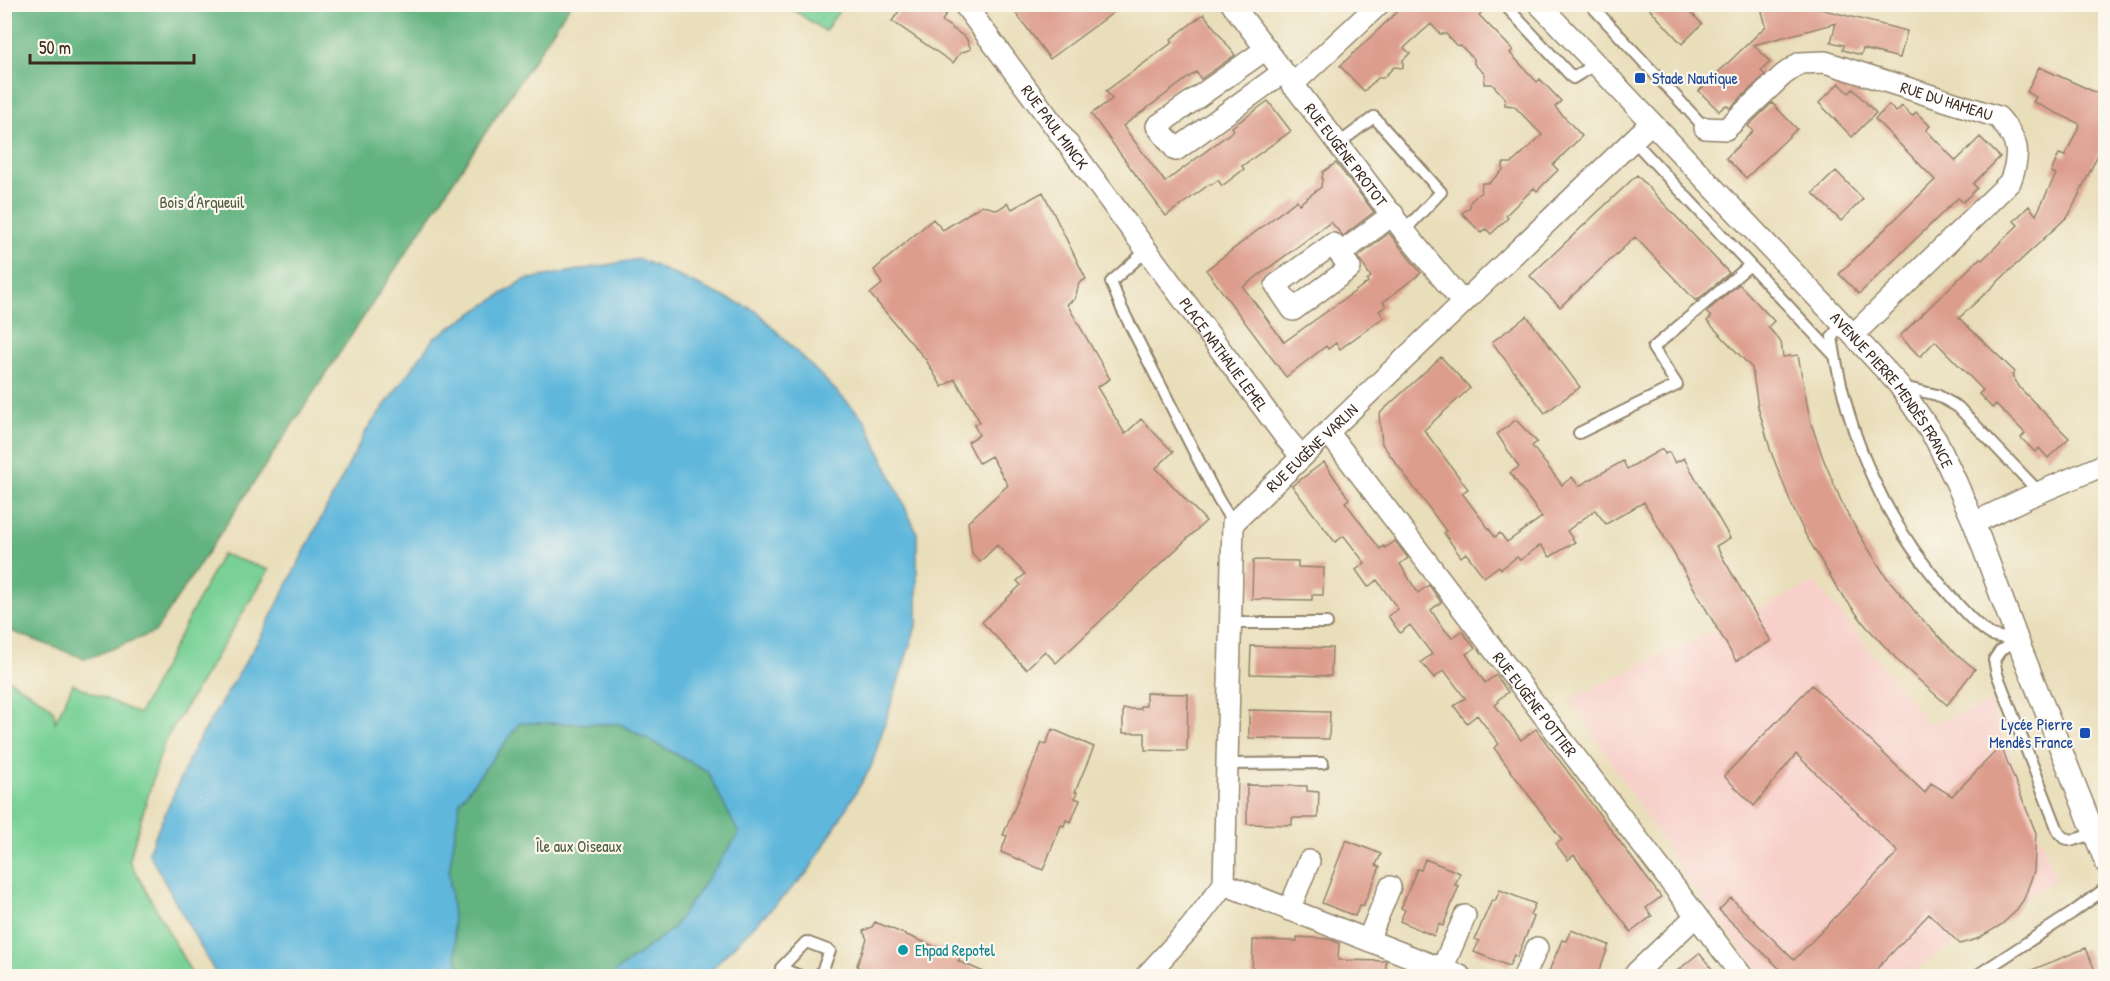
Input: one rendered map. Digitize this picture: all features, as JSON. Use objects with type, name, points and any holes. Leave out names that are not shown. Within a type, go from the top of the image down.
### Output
[{"type":"street","name":"RUE PAUL MINCK","points":[[964,4],[1146,251]]},
{"type":"street","name":"RUE EUGÈNE PROTOT","points":[[1232,4],[1398,223],[1463,303]]},
{"type":"street","points":[[1266,50],[1157,126],[1176,150],[1288,79],[1379,4]]},
{"type":"street","name":"AVENUE PIERRE MENDÈS FRANCE","points":[[1539,4],[1848,329],[1899,386],[1936,440],[1974,523],[2017,639],[2106,863]]},
{"type":"street","name":"RUE DU HAMEAU","points":[[1705,128],[1726,129],[1783,75],[1800,63],[1825,62],[1998,117],[2013,134],[2018,161],[2010,183],[1848,329]]},
{"type":"street","name":"RUE EUGÈNE VARLIN","points":[[1233,523],[1651,123]]},
{"type":"street","points":[[1340,254],[1398,223]]},
{"type":"street","name":"PLACE NATHALIE LEMEL","points":[[1146,251],[1302,457]]},
{"type":"street","name":"RUE EUGÈNE POTTIER","points":[[1328,432],[1742,976]]},
{"type":"street","points":[[1974,523],[2106,464]]},
{"type":"street","points":[[1146,976],[1191,927],[1224,884],[1233,523]]},
{"type":"street","points":[[1289,910],[1309,861]]},
{"type":"street","points":[[1224,884],[1455,975],[1466,916]]},
{"type":"street","points":[[1368,940],[1390,887]]},
{"type":"street","points":[[1634,976],[1696,916]]},
{"type":"street","points":[[1524,976],[1537,948]]},
{"type":"lane","points":[[1504,4],[1574,78],[1596,64]]},
{"type":"lane","points":[[1590,4],[1705,128]]},
{"type":"lane","points":[[1338,144],[1374,117],[1441,192],[1398,223]]},
{"type":"lane","points":[[1633,141],[1835,356]]},
{"type":"lane","points":[[1146,251],[1111,282],[1122,309],[1218,499],[1233,523]]},
{"type":"lane","points":[[1579,433],[1677,385],[1653,348],[1750,265]]},
{"type":"lane","points":[[1848,329],[1832,337],[1837,371],[1859,443],[1876,488],[1901,532],[1930,573],[1963,610],[1991,636],[2017,639]]},
{"type":"lane","points":[[1899,386],[1937,395],[1958,407],[2039,492]]},
{"type":"lane","points":[[1230,622],[1327,623]]},
{"type":"lane","points":[[2017,639],[2000,651],[1994,660],[1997,674],[2048,808],[2064,838],[2073,840],[2093,834]]},
{"type":"lane","points":[[1227,764],[1323,763]]},
{"type":"lane","points":[[1976,976],[2106,888]]},
{"type":"lane","points":[[800,976],[781,968],[806,942],[830,951],[820,976]]},
{"type":"shaded area","points":[[1815,582],[1929,724],[1990,703],[2056,879],[1905,976],[1763,976],[1691,885],[1570,699]]},
{"type":"green space","name":"Bois d'Arqueuil","points":[[4,5],[570,5],[155,632],[86,659],[5,629]]},
{"type":"green space","points":[[786,5],[843,5],[825,31]]},
{"type":"green space","points":[[222,554],[269,570],[164,742],[129,860],[193,976],[5,976],[5,670],[7,671],[6,678],[48,704],[54,712],[55,722],[73,684],[139,714]]},
{"type":"green space","name":"Île aux Oiseaux","points":[[520,723],[620,724],[707,771],[740,834],[672,929],[613,976],[462,976],[456,955],[449,872],[460,801]]},
{"type":"water","points":[[639,259],[756,311],[865,420],[917,533],[917,623],[871,767],[808,872],[707,976],[613,976],[672,929],[739,834],[707,771],[620,724],[520,723],[460,801],[449,872],[456,955],[462,976],[217,976],[148,852],[194,748],[261,636],[366,431],[434,338],[524,280]]},
{"type":"building","points":[[904,4],[938,4],[948,11],[942,21],[966,38],[971,49],[960,53],[953,63],[892,21]]},
{"type":"building","points":[[1009,4],[1125,4],[1050,59]]},
{"type":"building","points":[[1391,4],[1490,4],[1479,15],[1513,50],[1510,53],[1537,82],[1540,79],[1561,101],[1555,107],[1582,136],[1553,165],[1558,170],[1537,191],[1534,188],[1506,215],[1508,218],[1491,234],[1486,229],[1481,233],[1462,213],[1470,207],[1470,202],[1481,192],[1482,183],[1489,183],[1503,170],[1503,163],[1512,163],[1542,135],[1514,106],[1505,105],[1505,98],[1492,84],[1484,84],[1485,74],[1474,64],[1474,59],[1461,46],[1456,45],[1446,34],[1440,34],[1431,24],[1404,48],[1410,53],[1403,60],[1403,68],[1394,67],[1364,91],[1340,66],[1397,12]]},
{"type":"building","points":[[1645,4],[1683,4],[1702,24],[1682,44]]},
{"type":"building","points":[[1760,4],[1815,4],[1816,8],[1907,31],[1900,58],[1863,49],[1861,55],[1843,50],[1844,45],[1831,42],[1836,23],[1754,45],[1770,62],[1761,71],[1765,75],[1730,108],[1726,105],[1719,111],[1699,91],[1766,26]]},
{"type":"building","points":[[1204,14],[1235,55],[1201,79],[1196,72],[1123,126],[1165,182],[1234,130],[1232,127],[1268,101],[1291,131],[1242,166],[1244,169],[1222,186],[1218,180],[1210,184],[1166,216],[1091,114],[1112,99],[1106,91],[1173,42],[1171,39]]},
{"type":"building","points":[[2039,67],[2106,97],[2106,138],[2069,215],[1959,318],[2015,372],[2012,375],[2020,388],[2069,438],[2048,458],[2039,448],[2035,452],[2021,438],[2025,433],[1996,404],[1992,408],[1979,394],[1983,390],[1935,341],[1920,357],[1900,336],[1980,258],[1982,260],[2018,225],[2014,221],[2029,206],[2036,215],[2056,174],[2051,172],[2059,154],[2065,156],[2080,124],[2033,102],[2036,97],[2027,92]]},
{"type":"building","points":[[1839,83],[1849,93],[1853,89],[1876,113],[1852,137],[1819,103]]},
{"type":"building","points":[[1772,103],[1797,129],[1746,178],[1726,158],[1753,131],[1748,126]]},
{"type":"building","points":[[1889,105],[1896,112],[1902,106],[1912,116],[1916,112],[1930,126],[1926,130],[1956,161],[1980,137],[2000,157],[1973,184],[1977,188],[1963,202],[1958,198],[1859,294],[1839,274],[1935,180],[1875,119]]},
{"type":"building","points":[[1336,163],[1374,212],[1343,236],[1331,222],[1243,287],[1284,342],[1368,282],[1367,280],[1371,277],[1358,257],[1389,233],[1421,273],[1383,302],[1386,306],[1379,311],[1384,317],[1340,349],[1336,343],[1328,349],[1326,346],[1286,377],[1206,270],[1297,200],[1299,204],[1321,187],[1323,172]]},
{"type":"building","points":[[1836,171],[1863,199],[1841,221],[1813,193]]},
{"type":"building","points":[[1637,175],[1729,273],[1696,301],[1635,237],[1560,307],[1530,276]]},
{"type":"building","points":[[1043,192],[1086,279],[1079,283],[1075,299],[1067,304],[1110,379],[1097,387],[1125,434],[1141,419],[1173,452],[1156,468],[1206,521],[1056,663],[1045,651],[1026,669],[982,622],[1021,585],[1017,581],[1025,574],[997,545],[980,562],[972,553],[968,522],[1008,485],[991,456],[979,463],[968,442],[979,435],[974,425],[980,422],[955,379],[942,387],[926,360],[870,294],[882,284],[874,270],[933,219],[943,230],[982,205],[997,210],[1008,203],[1012,209]]},
{"type":"building","points":[[1739,284],[1774,321],[1768,327],[1781,342],[1783,357],[1798,355],[1810,420],[1823,458],[1845,510],[1866,545],[1885,575],[1917,614],[1951,649],[1975,669],[1947,705],[1901,664],[1865,625],[1838,589],[1805,534],[1771,452],[1758,407],[1752,368],[1707,321],[1711,317],[1706,312]]},
{"type":"building","points":[[1527,316],[1580,387],[1545,413],[1492,342]]},
{"type":"building","points":[[1441,357],[1470,388],[1424,430],[1468,489],[1462,493],[1495,537],[1500,533],[1507,542],[1542,517],[1510,473],[1519,467],[1497,434],[1516,420],[1537,442],[1532,446],[1562,485],[1572,477],[1579,486],[1623,461],[1627,469],[1662,449],[1665,454],[1669,452],[1675,463],[1684,458],[1730,538],[1716,546],[1771,641],[1736,661],[1644,502],[1606,524],[1595,510],[1567,531],[1575,542],[1550,557],[1541,545],[1520,560],[1517,557],[1501,569],[1499,566],[1484,577],[1466,553],[1461,557],[1444,533],[1446,531],[1382,444],[1379,414]]},
{"type":"building","points":[[1324,462],[1349,499],[1345,502],[1380,549],[1395,541],[1408,558],[1400,564],[1418,593],[1429,585],[1441,602],[1431,610],[1440,624],[1452,638],[1462,631],[1475,648],[1466,654],[1485,683],[1496,675],[1508,692],[1495,705],[1521,740],[1536,729],[1661,897],[1646,908],[1652,916],[1631,932],[1574,855],[1568,860],[1556,844],[1562,840],[1494,748],[1499,744],[1477,715],[1467,723],[1454,706],[1465,698],[1444,670],[1434,678],[1421,662],[1432,654],[1410,625],[1400,633],[1388,616],[1398,609],[1377,580],[1368,587],[1356,570],[1365,563],[1344,536],[1335,542],[1292,486]]},
{"type":"building","points":[[1253,560],[1298,561],[1298,567],[1324,568],[1323,595],[1312,595],[1312,600],[1252,599]]},
{"type":"building","points":[[1251,646],[1332,648],[1331,676],[1250,674]]},
{"type":"building","points":[[1812,685],[1925,793],[1931,783],[1952,796],[2001,746],[2036,833],[2034,871],[2024,899],[2015,912],[2001,925],[1977,939],[1960,944],[1929,914],[1870,976],[1778,976],[1783,972],[1719,910],[1731,898],[1794,960],[1898,852],[1796,754],[1754,806],[1724,776]]},
{"type":"building","points":[[1146,693],[1188,694],[1187,751],[1145,750],[1145,733],[1123,733],[1123,709],[1141,709],[1140,706],[1146,706]]},
{"type":"building","points":[[1249,710],[1330,712],[1329,739],[1249,738]]},
{"type":"building","points":[[1052,729],[1094,747],[1075,792],[1077,792],[1075,798],[1080,800],[1071,822],[1066,820],[1064,826],[1061,825],[1043,870],[1001,852],[1007,836],[1003,835],[1042,743],[1046,745]]},
{"type":"building","points":[[1247,785],[1307,786],[1307,791],[1319,792],[1318,818],[1292,818],[1292,825],[1247,824]]},
{"type":"building","points":[[1346,840],[1381,854],[1376,865],[1380,867],[1363,906],[1360,905],[1355,916],[1322,903]]},
{"type":"building","points":[[1425,859],[1460,873],[1455,885],[1459,886],[1443,926],[1439,924],[1434,936],[1400,921],[1405,910],[1401,908],[1417,869],[1421,870]]},
{"type":"building","points":[[1500,890],[1535,904],[1530,915],[1534,917],[1517,957],[1514,955],[1509,966],[1474,952],[1479,941],[1475,939],[1492,900],[1495,901]]},
{"type":"building","name":"Ehpad Repotel","points":[[875,922],[960,957],[958,961],[993,976],[863,976],[857,965],[867,939],[863,931],[872,927]]},
{"type":"building","points":[[1571,930],[1609,945],[1597,976],[1547,976],[1562,940],[1566,941]]},
{"type":"building","points":[[1297,937],[1329,939],[1339,943],[1338,960],[1386,961],[1386,976],[1252,976],[1253,940],[1297,941]]},
{"type":"building","points":[[2086,948],[2097,976],[2017,976]]},
{"type":"building","points":[[1699,953],[1718,976],[1671,976]]},
{"type":"place","name":"Stade Nautique","points":[[1640,78]]},
{"type":"place","name":"Lycée Pierre Mendès France","points":[[2085,733]]},
{"type":"place","name":"Ehpad Repotel","points":[[903,950]]}]
